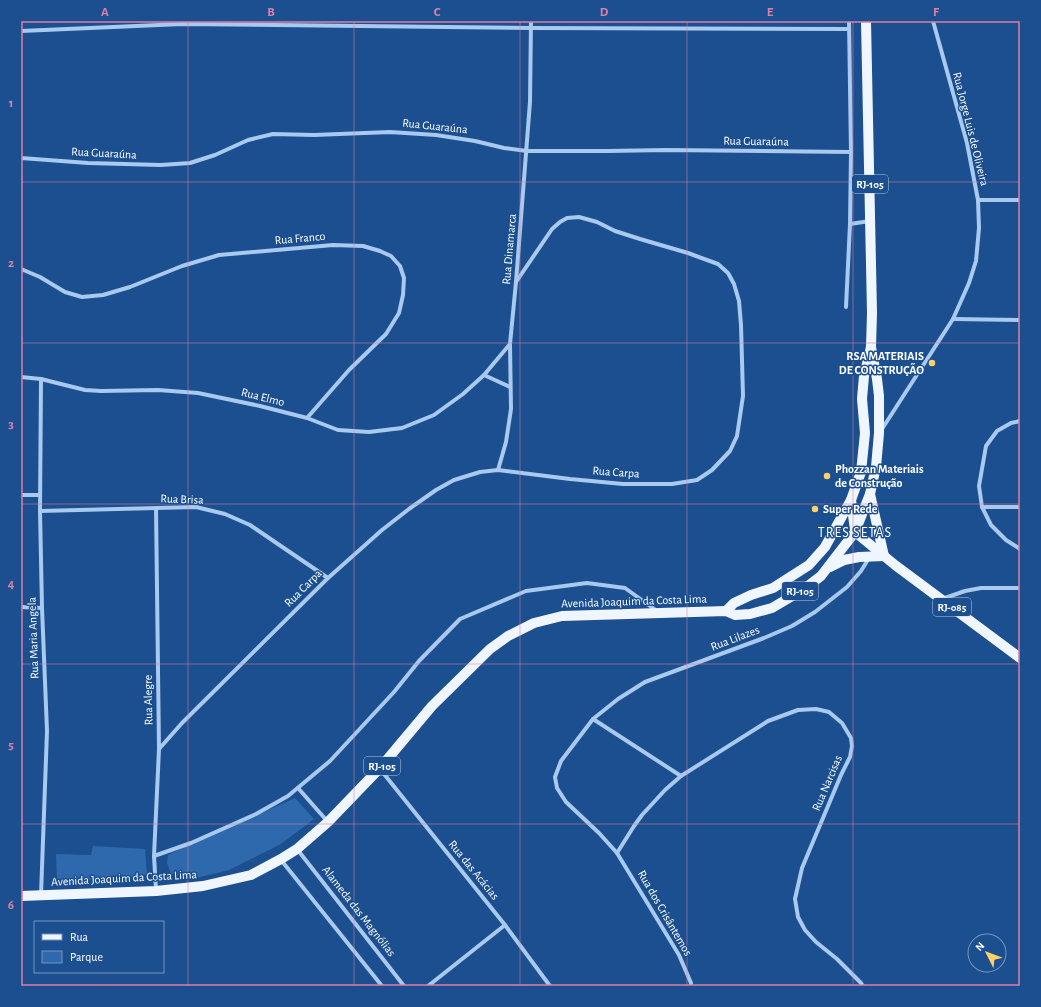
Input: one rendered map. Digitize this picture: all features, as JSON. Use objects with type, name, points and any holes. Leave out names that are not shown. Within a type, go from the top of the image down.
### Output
[{"type":"main road","name":"Avenida Joaquim da Costa Lima","points":[[726,611],[734,603],[751,595],[773,588],[809,565],[825,547],[852,500],[861,472],[865,433],[862,399],[864,376],[871,347],[872,313],[866,21]]},
{"type":"main road","name":"Avenida Joaquim da Costa Lima","points":[[21,896],[156,891],[203,886],[250,875],[281,860],[297,849],[328,822],[380,768],[432,706],[490,650],[508,636],[534,623],[562,616],[726,611],[735,615],[750,614],[772,608],[804,589],[821,576],[855,532],[870,494],[876,467],[879,433],[879,396],[871,347]]},
{"type":"main road","points":[[829,567],[844,560],[859,557],[884,556],[870,494]]},
{"type":"main road","points":[[825,547],[855,532],[852,500]]},
{"type":"main road","name":"RJ-085","points":[[855,532],[884,556],[1020,658]]},
{"type":"street","name":"Rua Dinamarca","points":[[498,470],[507,436],[511,409],[510,344],[527,151],[530,102],[530,21]]},
{"type":"street","points":[[846,307],[850,224],[849,21]]},
{"type":"street","name":"Rua Jorge Luis de Oliveira","points":[[879,433],[953,319],[969,283],[976,261],[979,228],[978,200],[967,143],[933,21]]},
{"type":"street","points":[[21,31],[182,24],[531,28],[848,29]]},
{"type":"street","name":"Rua Guaraúna","points":[[21,158],[88,163],[161,165],[190,163],[215,155],[248,140],[273,134],[390,132],[436,135],[475,140],[504,148],[527,151],[666,150],[850,152]]},
{"type":"street","points":[[978,200],[1020,200]]},
{"type":"street","name":"Rua Carpa","points":[[159,749],[182,723],[328,578],[382,530],[409,509],[436,490],[454,480],[480,472],[498,470],[623,484],[672,484],[697,480],[712,470],[730,451],[737,436],[743,396],[743,355],[739,301],[734,284],[728,273],[718,264],[688,253],[615,231],[597,222],[579,217],[567,218],[552,229],[516,282]]},
{"type":"street","points":[[850,224],[870,220]]},
{"type":"street","name":"Rua Franco","points":[[21,269],[65,292],[82,297],[103,295],[130,287],[182,266],[220,254],[333,245],[363,246],[391,256],[400,266],[404,278],[403,295],[399,313],[386,334],[349,370],[307,418]]},
{"type":"street","points":[[953,319],[1020,320]]},
{"type":"street","name":"Rua Elmo","points":[[21,377],[41,379],[85,390],[158,390],[198,393],[307,418],[338,430],[369,432],[402,428],[434,415],[463,394],[484,375],[510,344]]},
{"type":"street","points":[[484,375],[510,388]]},
{"type":"street","name":"Rua Maria Angela","points":[[41,379],[40,511],[47,731],[41,895]]},
{"type":"street","points":[[1020,421],[1011,423],[997,431],[986,446],[979,486],[982,507],[991,525],[1006,540],[1020,548]]},
{"type":"street","points":[[21,495],[40,495]]},
{"type":"street","name":"Rua Brisa","points":[[40,511],[196,507],[225,514],[250,525],[328,578]]},
{"type":"street","points":[[982,507],[1020,507]]},
{"type":"street","name":"Rua Alegre","points":[[156,508],[159,749],[154,856],[156,891]]},
{"type":"street","name":"Rua Lilazes","points":[[616,853],[566,802],[557,788],[555,776],[561,761],[593,719],[618,699],[645,682],[792,626],[815,612],[847,587],[861,571],[870,557]]},
{"type":"street","points":[[154,856],[190,843],[256,814],[288,796],[330,761],[460,619],[526,591],[588,583],[625,588],[659,612]]},
{"type":"street","points":[[941,599],[965,590],[981,588],[1020,588]]},
{"type":"street","points":[[21,608],[42,608]]},
{"type":"street","name":"Rua Narcisas","points":[[616,853],[642,815],[665,790],[681,776],[768,721],[798,710],[816,709],[829,712],[842,723],[851,738],[852,746],[850,757],[802,868],[795,899],[798,917],[805,930],[816,942],[837,959],[862,986]]},
{"type":"street","points":[[593,719],[681,776]]},
{"type":"street","name":"Rua das Acácias","points":[[380,768],[505,925],[550,986]]},
{"type":"street","points":[[298,788],[328,822]]},
{"type":"street","name":"Alameda das Magnólias","points":[[297,849],[404,986]]},
{"type":"street","name":"Rua dos Crisântemos","points":[[616,853],[679,955],[691,986]]},
{"type":"street","points":[[281,860],[382,986]]},
{"type":"street","points":[[428,986],[505,925]]},
{"type":"green space","points":[[295,798],[314,819],[281,844],[229,870],[192,879],[171,874],[167,863],[168,855]]},
{"type":"green space","points":[[93,846],[145,849],[147,875],[99,880],[57,882],[56,854],[91,855]]},
{"type":"place","name":"RSA MATERIAIS DE CONSTRUÇÃO","points":[[932,363]]},
{"type":"place","name":"Phozzan Materiais de Construção","points":[[827,476]]},
{"type":"place","name":"Super Rede","points":[[815,509]]},
{"type":"district","name":"TRES SETAS","points":[[855,533]]}]
